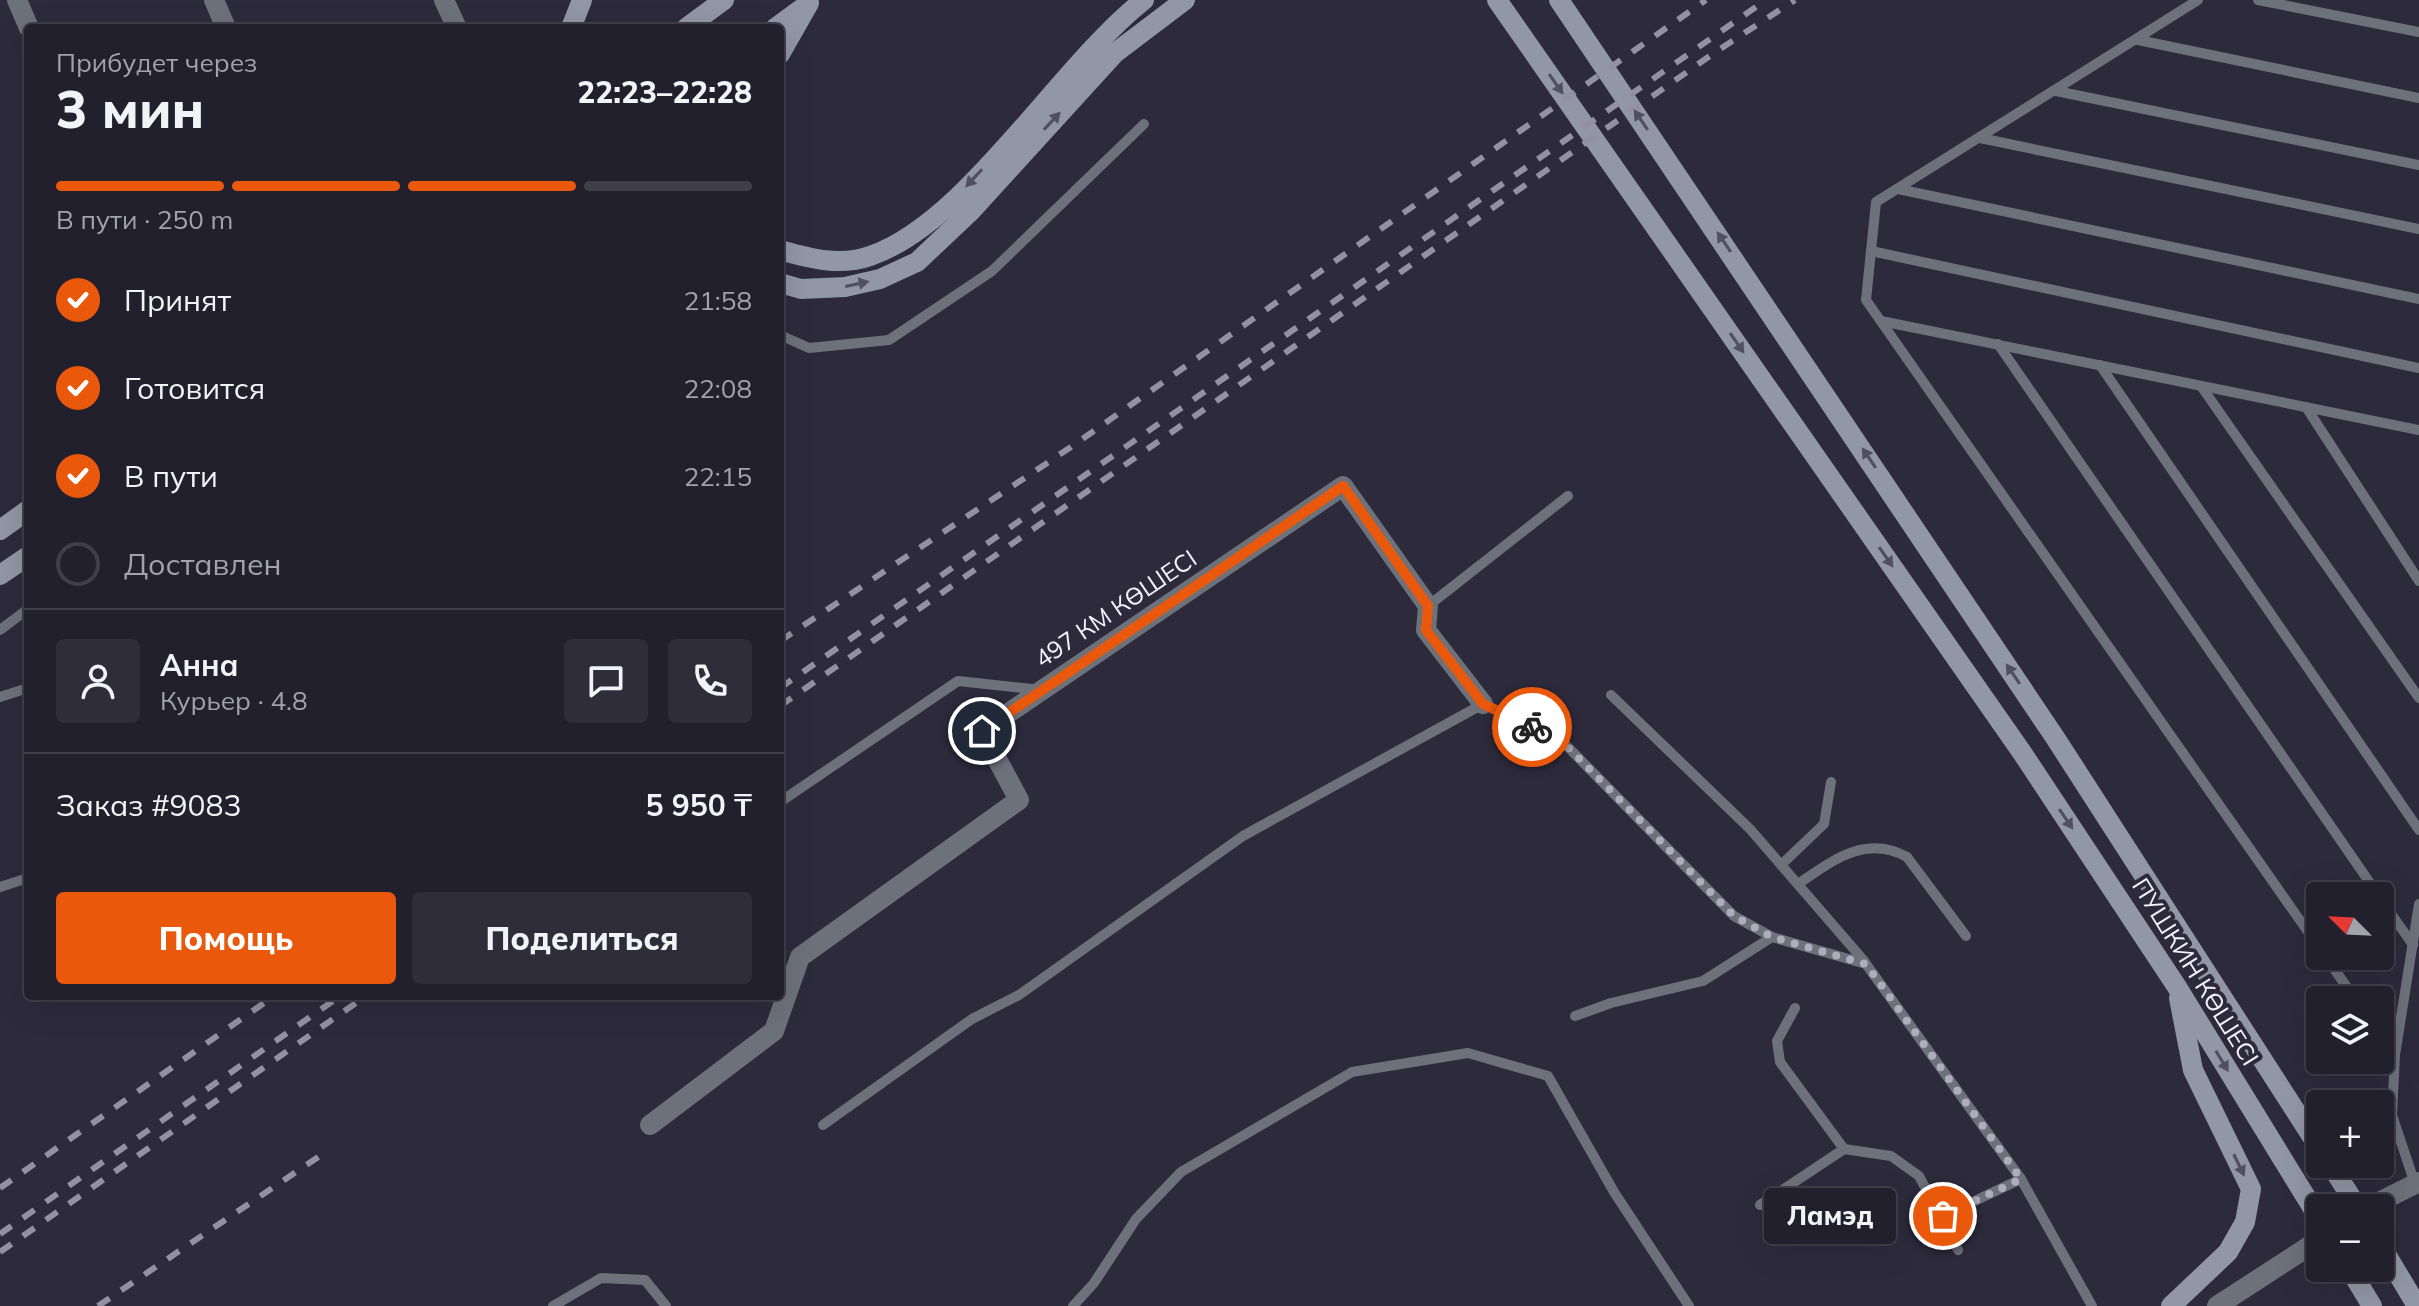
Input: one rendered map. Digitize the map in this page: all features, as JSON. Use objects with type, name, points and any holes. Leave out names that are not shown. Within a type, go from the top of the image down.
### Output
[{"type":"main road","points":[[573,24],[582,0]]},
{"type":"main road","points":[[691,24],[724,0]]},
{"type":"main road","points":[[784,251],[815,260],[844,261],[870,256],[926,224],[969,185],[1098,41],[1144,0]]},
{"type":"main road","points":[[784,284],[801,289],[845,287],[880,279],[917,262],[971,211],[1115,53],[1185,0]]},
{"type":"main road","name":"ПУШКИН КӨШЕСІ","points":[[1497,0],[2023,754],[2177,987],[2306,1197]]},
{"type":"main road","name":"ПУШКИН КӨШЕСІ","points":[[1559,0],[2056,739],[2306,1127]]},
{"type":"main road","points":[[781,24],[812,2]]},
{"type":"main road","points":[[784,48],[812,2]]},
{"type":"main road","points":[[0,530],[24,513]]},
{"type":"main road","points":[[0,575],[24,559]]},
{"type":"main road","points":[[2171,1306],[2228,1252],[2245,1222],[2251,1189],[2193,1070],[2177,987]]},
{"type":"main road","points":[[2394,1267],[2417,1306]]},
{"type":"main road","points":[[2357,1282],[2372,1306]]},
{"type":"street","points":[[17,0],[27,24]]},
{"type":"street","points":[[214,0],[224,24]]},
{"type":"street","points":[[444,0],[455,24]]},
{"type":"street","name":"497 КМ КӨШЕСІ","points":[[650,1125],[774,1031],[800,957],[1019,800],[982,731],[1343,486],[1428,606],[1426,630],[1483,704]]},
{"type":"street","points":[[2394,1194],[2417,1183]]},
{"type":"street","points":[[2217,1306],[2306,1248]]},
{"type":"lane","points":[[2198,0],[1876,202],[1866,300],[2306,929]]},
{"type":"lane","points":[[2258,0],[2419,32]]},
{"type":"lane","points":[[2138,40],[2419,98]]},
{"type":"lane","points":[[2056,91],[2419,165]]},
{"type":"lane","points":[[784,337],[809,348],[889,340],[992,271],[1144,124]]},
{"type":"lane","points":[[1980,138],[2419,229]]},
{"type":"lane","points":[[1898,189],[2419,299]]},
{"type":"lane","points":[[1871,251],[2419,368]]},
{"type":"lane","points":[[1881,321],[2419,430]]},
{"type":"lane","points":[[1998,344],[2370,882]]},
{"type":"lane","points":[[2100,365],[2419,830]]},
{"type":"lane","points":[[2201,386],[2419,698]]},
{"type":"lane","points":[[2306,407],[2419,581]]},
{"type":"lane","points":[[1428,606],[1568,496]]},
{"type":"lane","points":[[0,630],[24,612]]},
{"type":"lane","points":[[784,799],[958,681],[1043,690]]},
{"type":"lane","points":[[0,697],[24,689]]},
{"type":"lane","points":[[1611,695],[1750,829],[1866,964],[2021,1179],[2092,1306]]},
{"type":"lane","points":[[823,1125],[972,1019],[1019,995],[1243,836],[1483,704],[1561,740],[1734,916],[1772,937],[1866,964]]},
{"type":"lane","points":[[1781,865],[1824,824],[1831,782]]},
{"type":"lane","points":[[1798,884],[1842,855],[1866,847],[1894,849],[1907,857],[1966,936]]},
{"type":"lane","points":[[0,887],[24,879]]},
{"type":"lane","points":[[2417,1183],[2392,1115],[2395,1055],[2419,908]]},
{"type":"lane","points":[[2394,917],[2413,945]]},
{"type":"lane","points":[[1575,1016],[1611,1003],[1703,981],[1772,937]]},
{"type":"lane","points":[[2407,979],[2419,981]]},
{"type":"lane","points":[[1795,1008],[1777,1041],[1780,1062],[1844,1149]]},
{"type":"lane","points":[[1073,1306],[1094,1283],[1136,1219],[1181,1172],[1352,1072],[1468,1053],[1548,1076],[1614,1192],[1689,1306]]},
{"type":"lane","points":[[1760,1205],[1844,1149],[1891,1156],[1919,1176],[1943,1216],[1958,1250]]},
{"type":"lane","points":[[1943,1216],[2021,1179]]},
{"type":"lane","points":[[553,1306],[601,1278],[645,1280],[666,1306]]},
{"type":"railway","points":[[784,638],[1071,447],[1706,0]]},
{"type":"railway","points":[[784,685],[1766,0]]},
{"type":"railway","points":[[784,703],[1717,51],[1795,0]]},
{"type":"railway","points":[[0,1188],[268,1000]]},
{"type":"railway","points":[[0,1234],[334,1000]]},
{"type":"railway","points":[[0,1252],[360,1000]]},
{"type":"railway","points":[[98,1306],[327,1151]]},
{"type":"way so far","points":[[1532,727],[1561,740],[1734,916],[1772,937],[1866,964],[2021,1179],[1943,1216]]},
{"type":"place","name":"Ламэд","points":[[1943,1216]]},
{"type":"route","points":[[982,731],[1343,486],[1428,606],[1426,630],[1440,652],[1483,704],[1532,727]]}]
